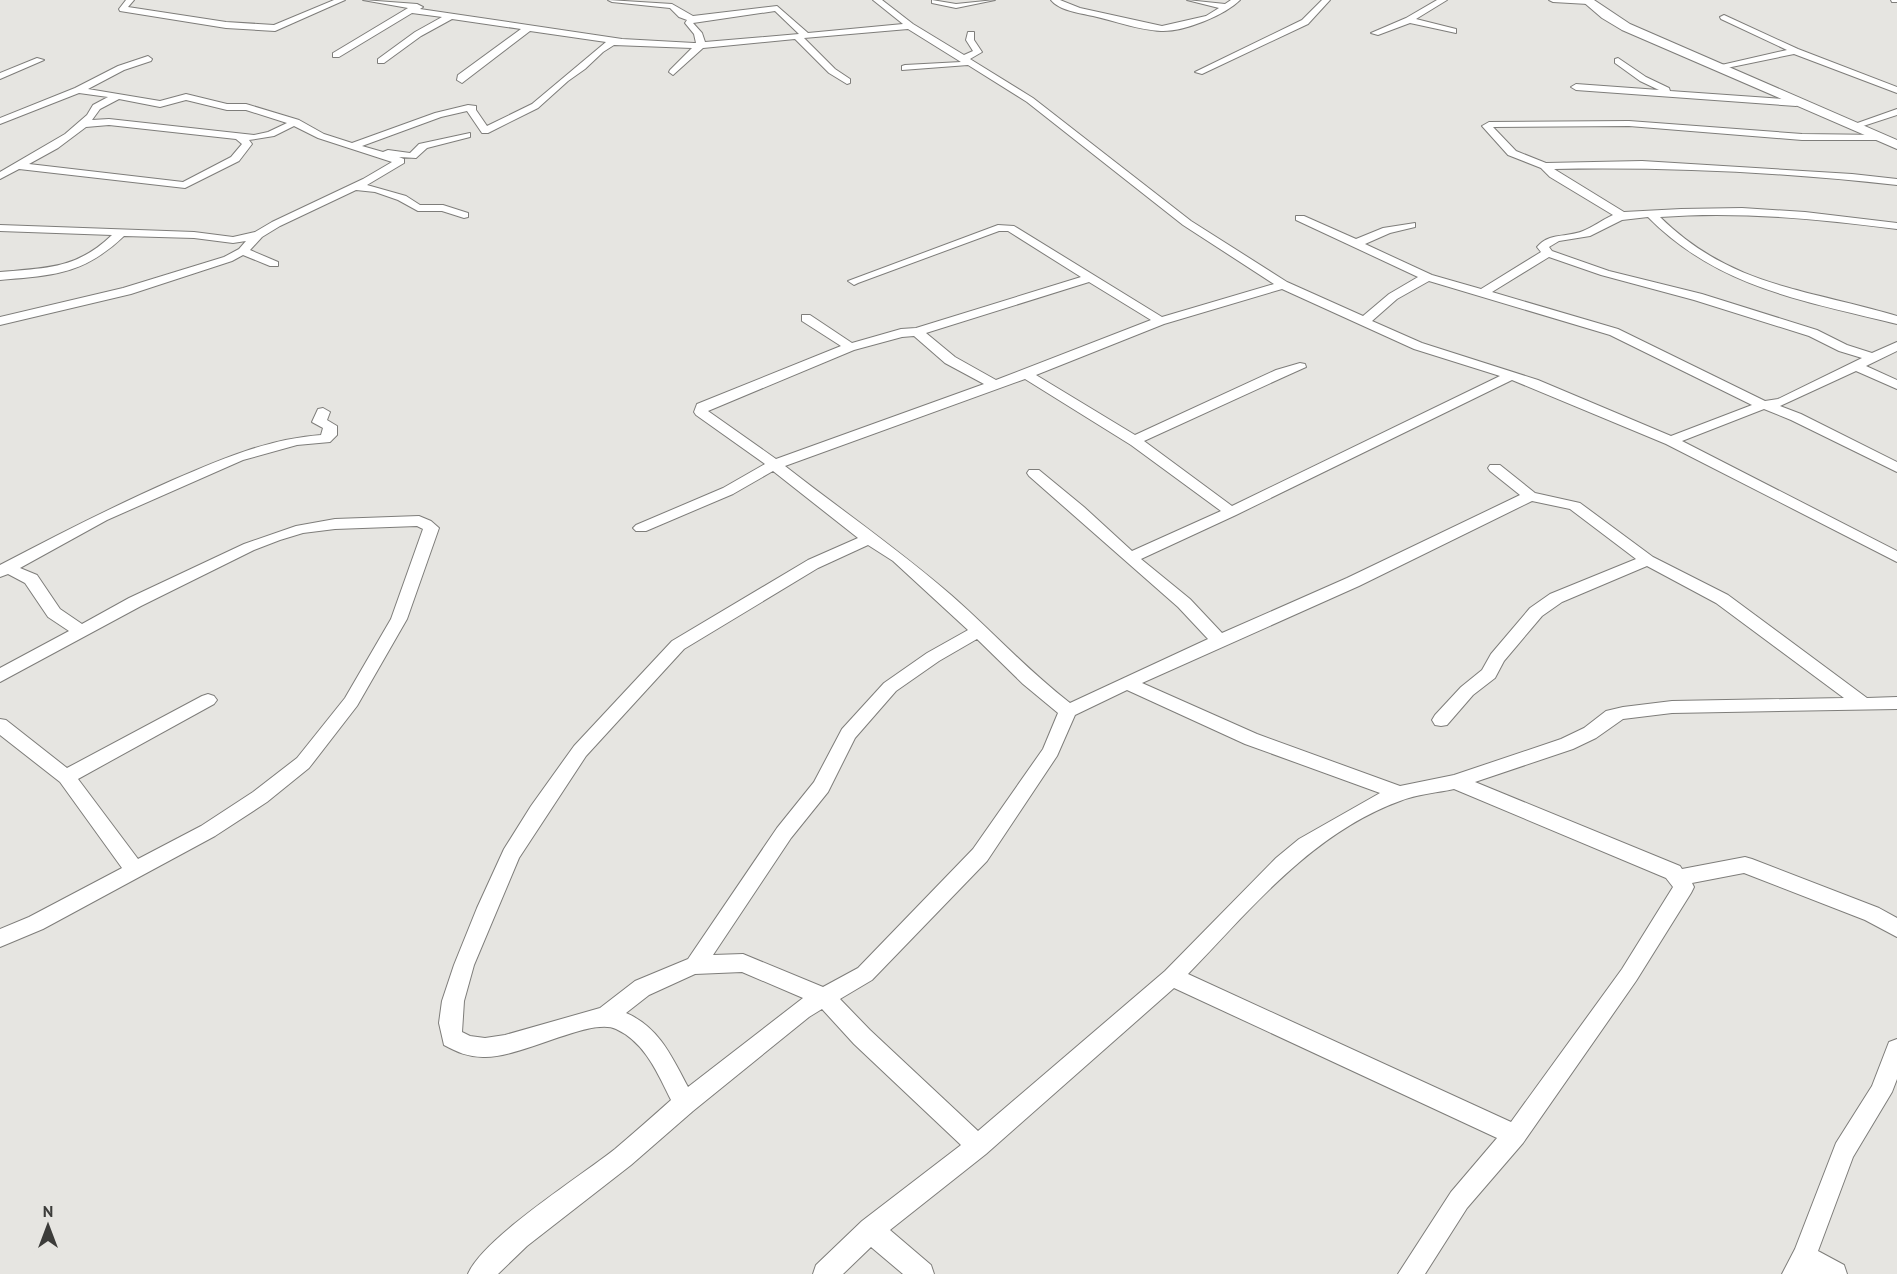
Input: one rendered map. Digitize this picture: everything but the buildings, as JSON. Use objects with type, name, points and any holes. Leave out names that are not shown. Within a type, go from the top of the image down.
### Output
[{"type":"street","points":[[130,0],[123,9],[226,25],[267,28],[275,28],[340,0]]},
{"type":"street","points":[[367,0],[412,5],[449,15],[622,42],[701,45],[910,26]]},
{"type":"street","points":[[612,0],[667,3],[682,15],[692,19],[753,11],[774,3],[789,23],[798,27],[801,36],[832,71],[847,81]]},
{"type":"street","points":[[877,0],[910,26],[1030,100],[1187,223],[1283,285],[1418,346],[1510,376],[1671,441],[1897,556]]},
{"type":"street","points":[[935,2],[956,6],[991,0]]},
{"type":"street","points":[[1055,0],[1059,4],[1078,10],[1162,29],[1209,18],[1236,0]]},
{"type":"street","points":[[1191,0],[1228,7]]},
{"type":"street","points":[[1199,72],[1305,22],[1326,0]]},
{"type":"street","points":[[1375,33],[1409,20],[1443,0]]},
{"type":"street","points":[[1553,0],[1587,1],[1626,27],[1897,146]]},
{"type":"street","points":[[336,55],[412,5]]},
{"type":"street","points":[[381,61],[449,15]]},
{"type":"street","points":[[1724,17],[1795,51],[1897,90]]},
{"type":"street","points":[[692,19],[689,23],[698,33],[701,45]]},
{"type":"street","points":[[1409,20],[1453,31]]},
{"type":"street","points":[[462,80],[461,77],[530,27]]},
{"type":"street","points":[[943,70],[967,61],[978,52],[970,40],[971,34]]},
{"type":"street","points":[[358,145],[438,115],[464,108],[473,108],[471,110],[485,131],[514,119],[546,99],[563,80],[582,68],[607,41]]},
{"type":"street","points":[[673,72],[701,45]]},
{"type":"street","points":[[1720,69],[1795,51]]},
{"type":"street","points":[[0,121],[78,90],[111,72],[148,59]]},
{"type":"street","points":[[0,76],[40,60]]},
{"type":"street","points":[[905,68],[967,61]]},
{"type":"street","points":[[1618,61],[1643,80],[1675,95]]},
{"type":"street","points":[[1576,87],[1796,103]]},
{"type":"street","points":[[78,90],[159,104],[186,97],[227,107],[246,107],[296,122],[321,136],[412,156],[423,146],[467,135]]},
{"type":"street","points":[[0,176],[85,124],[95,114],[96,107],[119,96]]},
{"type":"street","points":[[1854,126],[1897,111]]},
{"type":"street","points":[[85,124],[109,122],[240,137],[263,137],[296,122]]},
{"type":"street","points":[[1879,137],[1816,137],[1674,126],[1592,123],[1492,124],[1487,126],[1512,153],[1545,166],[1642,164],[1852,177],[1897,182]]},
{"type":"street","points":[[17,166],[185,185],[237,157],[247,144],[240,137]]},
{"type":"street","points":[[0,321],[172,279],[228,259],[247,242],[400,161],[358,145]]},
{"type":"street","points":[[1545,166],[1554,175],[1622,216]]},
{"type":"street","points":[[353,186],[376,189],[402,198],[418,208],[443,208],[464,214]]},
{"type":"street","points":[[1874,358],[1843,348],[1813,333],[1698,297],[1605,273],[1548,253],[1544,247],[1560,237],[1585,235],[1597,226],[1622,216],[1680,211],[1736,212],[1897,226]]},
{"type":"street","points":[[1651,214],[1682,244],[1734,275],[1804,298],[1838,304],[1897,320]]},
{"type":"street","points":[[1300,218],[1428,277],[1614,333],[1763,405],[1796,417],[1897,468]]},
{"type":"street","points":[[1357,243],[1387,230],[1411,225]]},
{"type":"street","points":[[0,228],[122,232],[247,242],[274,264]]},
{"type":"street","points":[[854,280],[1005,228],[1015,229],[1160,321]]},
{"type":"street","points":[[0,276],[77,267],[99,255],[122,232]]},
{"type":"street","points":[[1484,292],[1548,253]]},
{"type":"street","points":[[1363,322],[1377,308],[1408,286],[1428,277]]},
{"type":"street","points":[[1068,711],[1029,680],[947,600],[898,558],[869,539],[701,412],[702,407],[850,347],[901,333],[917,332],[1090,278]]},
{"type":"street","points":[[641,528],[728,491],[774,465],[849,436],[1026,374],[1160,321],[1283,285]]},
{"type":"street","points":[[806,318],[850,347]]},
{"type":"street","points":[[917,332],[950,360],[995,385]]},
{"type":"street","points":[[1671,441],[1763,405],[1790,398],[1897,346]]},
{"type":"street","points":[[1856,366],[1897,385]]},
{"type":"street","points":[[1133,441],[1281,372],[1300,367]]},
{"type":"street","points":[[1026,374],[1186,475],[1231,512]]},
{"type":"street","points":[[1130,558],[1231,512],[1291,480],[1510,376]]},
{"type":"street","points":[[4,570],[102,517],[238,457],[296,441],[325,439],[330,435],[330,426],[319,422],[323,412]]},
{"type":"street","points":[[1495,468],[1530,496],[1575,506],[1648,560],[1722,599],[1863,704]]},
{"type":"street","points":[[1034,473],[1184,603],[1220,641]]},
{"type":"street","points":[[480,1274],[518,1238],[623,1157],[685,1103],[801,1010],[865,974],[980,855],[1051,751],[1068,711],[1353,582],[1530,496]]},
{"type":"street","points":[[0,676],[135,602],[249,547],[275,537],[301,529],[335,524],[419,521],[431,528],[399,619],[351,702],[303,763],[260,796],[208,831],[36,923],[0,938]]},
{"type":"street","points":[[869,539],[813,564],[678,645],[580,751],[538,811],[511,855],[464,965],[453,1001],[450,1023],[452,1038],[460,1044],[477,1049],[498,1046],[604,1017],[642,988],[695,965],[743,963],[824,997],[862,1037],[978,1146]]},
{"type":"street","points":[[1441,720],[1467,691],[1489,674],[1497,658],[1536,612],[1556,598],[1648,560]]},
{"type":"street","points":[[4,570],[32,579],[54,613],[82,632]]},
{"type":"street","points":[[695,965],[784,833],[821,787],[848,734],[890,687],[933,657],[978,631]]},
{"type":"street","points":[[1129,684],[1251,739],[1349,777],[1399,793]]},
{"type":"street","points":[[66,777],[208,700]]},
{"type":"street","points":[[825,1274],[871,1230],[978,1146],[1172,977],[1283,864],[1306,844],[1373,804],[1399,793],[1455,782],[1567,744],[1590,733],[1612,716],[1623,713],[1672,707],[1897,703]]},
{"type":"street","points":[[0,725],[66,777],[135,870]]},
{"type":"street","points":[[1410,1274],[1459,1200],[1515,1135],[1629,975],[1684,887],[1673,873],[1455,782]]},
{"type":"street","points":[[1679,878],[1745,865],[1872,914],[1897,927]]},
{"type":"street","points":[[1172,977],[1515,1135]]},
{"type":"street","points":[[604,1017],[629,1024],[646,1038],[685,1103]]},
{"type":"street","points":[[1834,1274],[1799,1265],[1844,1151],[1881,1092],[1897,1049]]},
{"type":"street","points":[[871,1230],[922,1274]]}]
